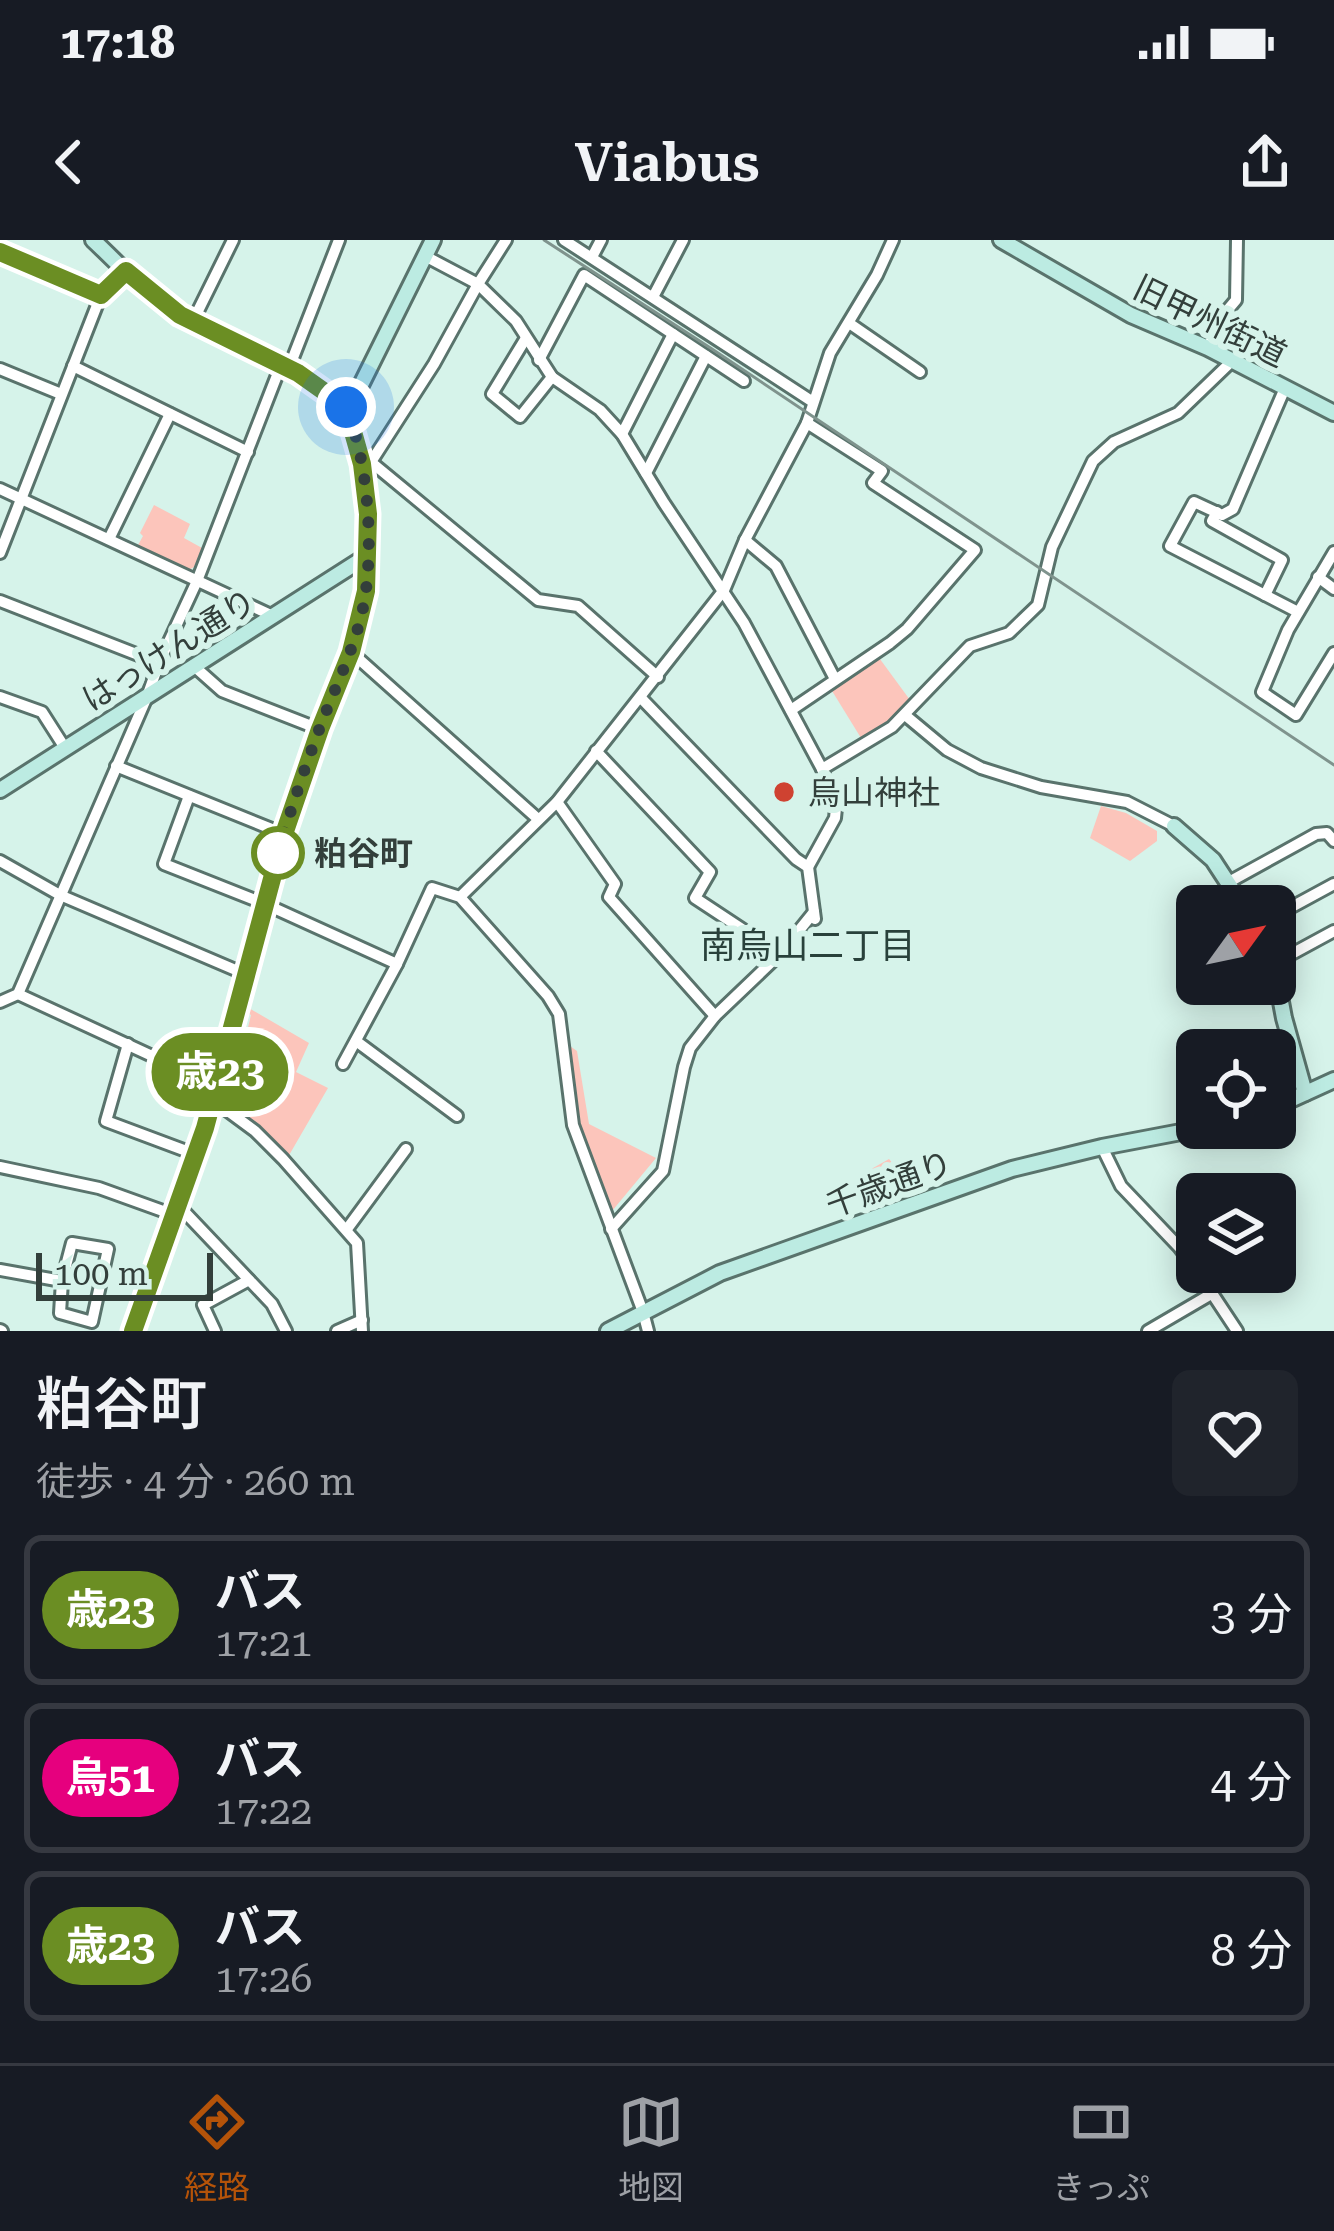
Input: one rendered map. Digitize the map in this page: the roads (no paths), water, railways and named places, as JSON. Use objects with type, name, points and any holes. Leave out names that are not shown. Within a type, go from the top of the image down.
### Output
[{"type":"street","points":[[93,240],[166,306],[318,384],[346,407],[367,463],[366,591],[351,652],[284,834],[215,1093],[133,1331]]},
{"type":"street","points":[[193,321],[233,240]]},
{"type":"street","points":[[0,1002],[18,994],[339,240]]},
{"type":"street","points":[[346,407],[354,400],[433,240]]},
{"type":"street","points":[[367,463],[434,364],[506,240]]},
{"type":"street","points":[[564,240],[813,402]]},
{"type":"street","points":[[592,257],[602,240]]},
{"type":"street","points":[[653,297],[683,240]]},
{"type":"street","points":[[460,897],[557,802],[724,590],[807,423],[830,353],[893,240]]},
{"type":"street","name":"旧甲州街道","points":[[1001,240],[1131,315],[1208,348],[1334,413]]},
{"type":"street","points":[[1208,348],[1220,319],[1236,300],[1237,240]]},
{"type":"street","points":[[0,252],[101,295]]},
{"type":"street","points":[[425,256],[478,284],[516,321],[552,376],[600,410],[622,434],[724,590],[822,769],[836,808],[808,867],[815,917],[715,1016],[690,1048],[663,1171],[611,1229]]},
{"type":"street","points":[[0,553],[101,295],[126,271]]},
{"type":"street","points":[[539,360],[584,275],[744,380]]},
{"type":"street","points":[[849,322],[920,372]]},
{"type":"street","points":[[622,434],[673,334]]},
{"type":"street","points":[[526,338],[492,394],[520,417],[552,376]]},
{"type":"street","points":[[646,473],[706,356]]},
{"type":"street","points":[[822,769],[892,728],[970,646],[1009,633],[1038,605],[1052,547],[1093,461],[1114,442],[1178,413],[1232,361]]},
{"type":"street","points":[[74,366],[248,452]]},
{"type":"street","points":[[0,369],[62,394]]},
{"type":"street","points":[[1286,388],[1233,509],[1222,515],[1194,502],[1170,546],[1298,612]]},
{"type":"street","points":[[110,539],[170,414]]},
{"type":"street","points":[[791,710],[890,644],[975,550],[874,483],[882,471],[807,423]]},
{"type":"street","points":[[367,463],[538,600],[578,605],[658,677]]},
{"type":"street","points":[[0,489],[273,616]]},
{"type":"street","points":[[1217,512],[1212,521],[1282,560],[1265,595]]},
{"type":"street","points":[[745,540],[776,566],[836,679]]},
{"type":"street","points":[[1334,552],[1298,612],[1262,692],[1296,716],[1334,653]]},
{"type":"street","name":"はっけん通り","points":[[0,790],[367,556]]},
{"type":"street","points":[[1318,577],[1334,589]]},
{"type":"street","points":[[0,601],[159,663]]},
{"type":"street","points":[[351,652],[538,819]]},
{"type":"street","points":[[195,667],[222,691],[320,729]]},
{"type":"street","points":[[0,697],[42,712],[65,748]]},
{"type":"street","points":[[641,698],[808,867]]},
{"type":"street","points":[[905,716],[947,750],[981,768],[1041,787],[1127,802],[1174,826],[1204,851],[1231,885]]},
{"type":"street","points":[[596,751],[710,872],[695,898],[780,954]]},
{"type":"street","points":[[116,766],[284,834]]},
{"type":"street","points":[[189,796],[164,865],[265,904],[397,964]]},
{"type":"street","points":[[557,802],[615,884],[609,896],[715,1016]]},
{"type":"street","points":[[1229,882],[1316,834],[1327,833],[1334,841]]},
{"type":"street","points":[[2,865],[60,895],[245,974]]},
{"type":"street","points":[[1296,905],[1334,884]]},
{"type":"street","points":[[343,1064],[432,888],[460,897],[548,996],[559,1015],[573,1125],[648,1331]]},
{"type":"street","points":[[1296,955],[1334,932]]},
{"type":"street","points":[[18,994],[128,1044],[215,1093],[283,1159],[357,1244],[362,1326],[337,1331]]},
{"type":"street","points":[[1282,1005],[1305,1093]]},
{"type":"street","points":[[356,1041],[457,1116]]},
{"type":"street","points":[[128,1044],[106,1121],[196,1155]]},
{"type":"street","points":[[1296,1097],[1334,1079]]},
{"type":"street","name":"千歳通り","points":[[608,1331],[720,1273],[1012,1169],[1176,1133]]},
{"type":"street","points":[[1102,1147],[1121,1186],[1176,1243]]},
{"type":"street","points":[[346,1229],[406,1149]]},
{"type":"street","points":[[0,1167],[176,1210],[272,1304],[286,1331]]},
{"type":"street","points":[[72,1243],[108,1249],[92,1322],[60,1313],[62,1281],[72,1243]]},
{"type":"street","points":[[0,1270],[62,1281]]},
{"type":"street","points":[[215,1331],[203,1305],[249,1280]]},
{"type":"street","points":[[1148,1331],[1213,1293],[1237,1331]]},
{"type":"railway","points":[[544,240],[1334,765]]},
{"type":"place","name":"烏山神社","points":[[784,792]]},
{"type":"place","name":"粕谷町","points":[[278,853]]},
{"type":"district","name":"南烏山二丁目","points":[[808,946]]}]
